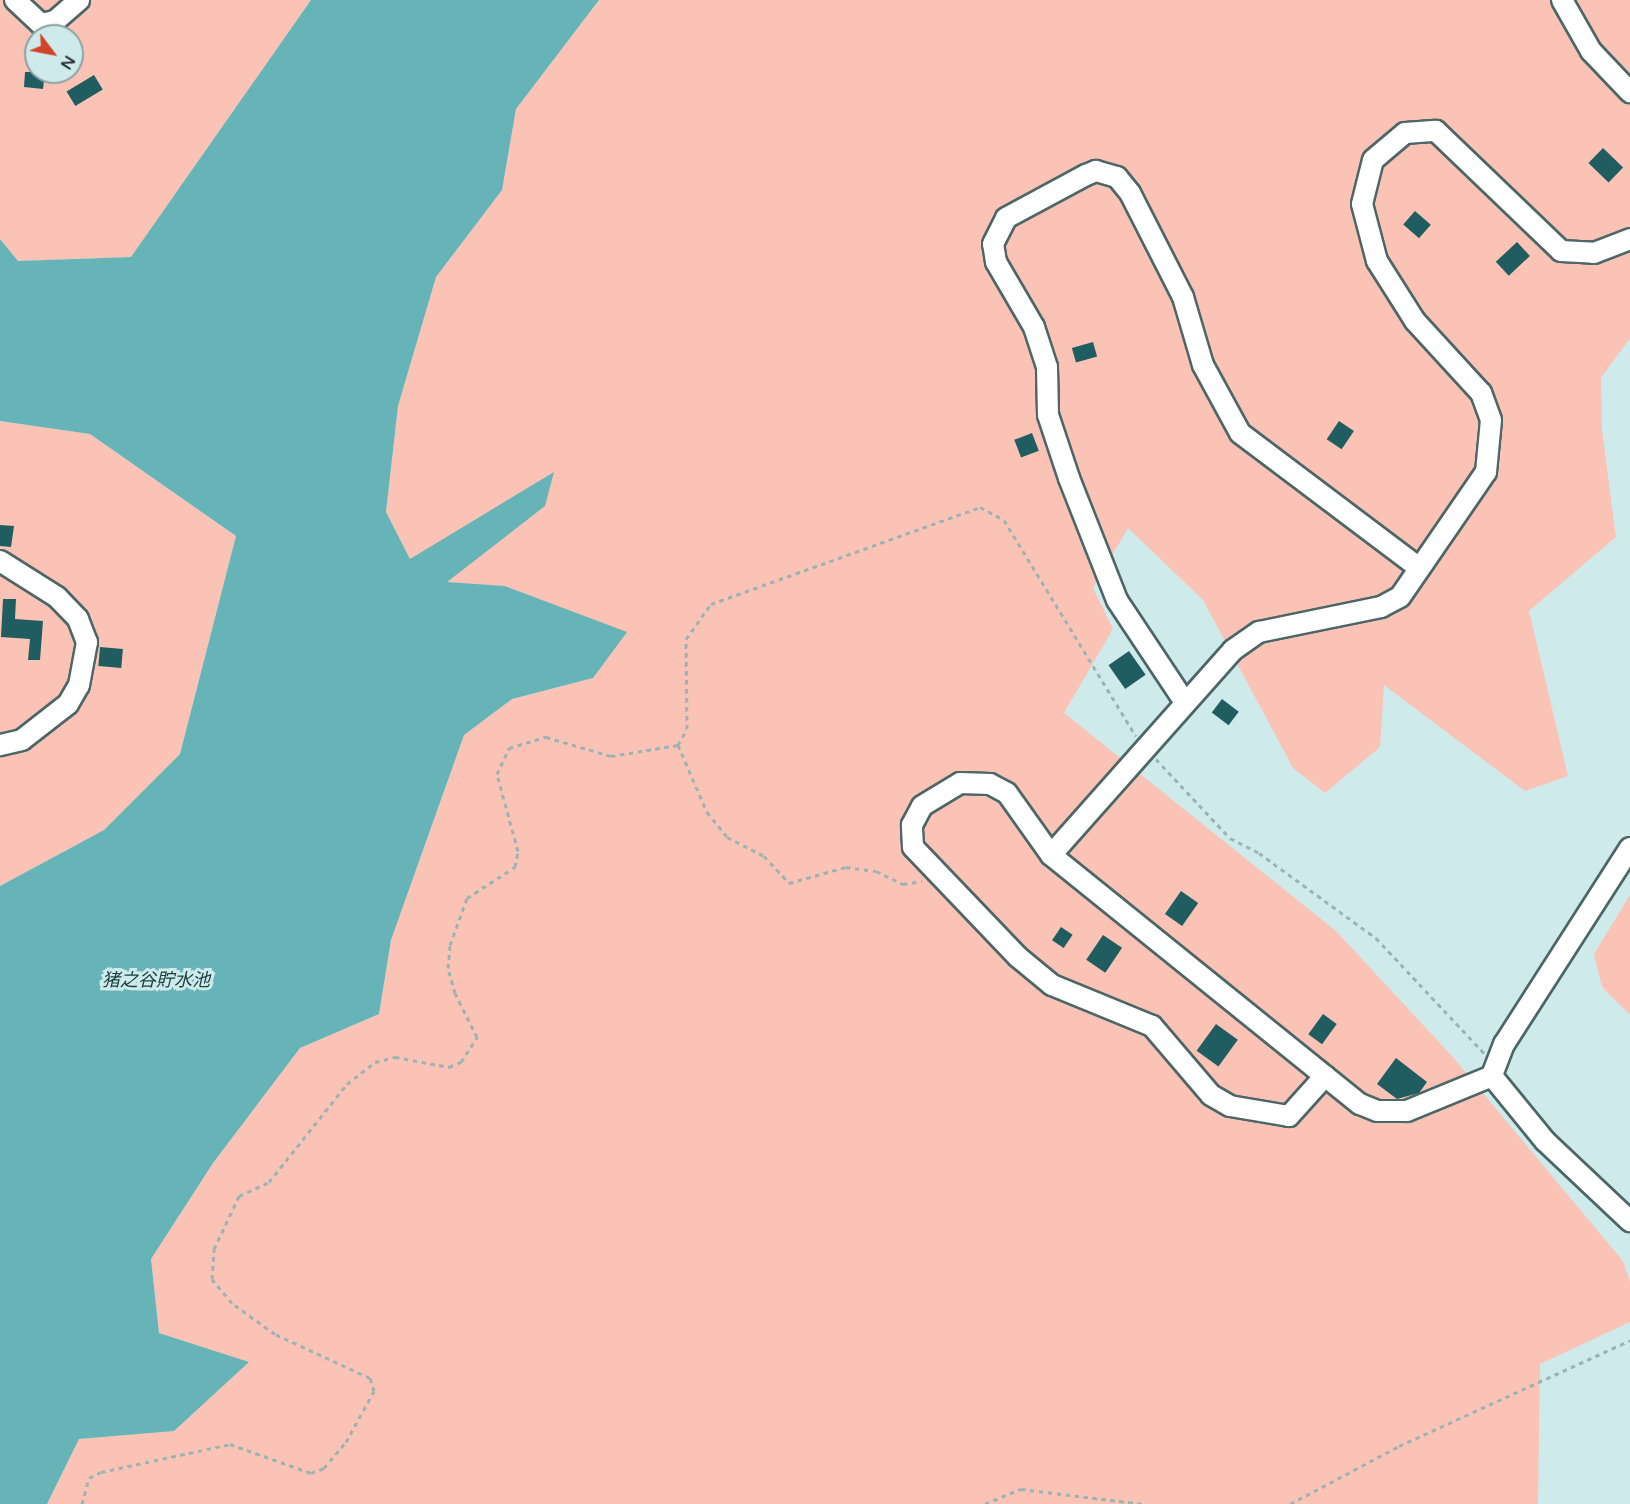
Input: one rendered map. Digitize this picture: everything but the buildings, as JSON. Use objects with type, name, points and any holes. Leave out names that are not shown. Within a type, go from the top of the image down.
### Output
[{"type":"street","points":[[15,0],[40,24],[55,21],[79,0]]},
{"type":"street","points":[[1562,0],[1590,51],[1630,92]]},
{"type":"street","points":[[1051,855],[1184,701],[1233,651],[1259,632],[1382,607],[1400,597],[1486,472],[1491,420],[1481,393],[1415,321],[1377,261],[1362,204],[1372,160],[1405,133],[1436,131],[1561,251],[1594,253],[1630,239]]},
{"type":"street","points":[[1184,701],[1117,600],[1069,478],[1048,415],[1047,367],[1034,327],[996,262],[993,244],[1006,218],[1096,171],[1117,177],[1130,193],[1183,297],[1203,365],[1240,433],[1419,568]]},
{"type":"street","points":[[0,561],[57,597],[78,619],[87,642],[79,685],[68,704],[22,740],[0,745]]},
{"type":"street","points":[[1325,1076],[1290,1116],[1230,1106],[1211,1095],[1140,1018],[1052,985],[1034,972],[913,847],[912,825],[936,793],[960,783],[990,784],[1007,793],[1051,855],[1325,1076],[1377,1111],[1434,1104],[1493,1069],[1630,848]]},
{"type":"street","points":[[1493,1069],[1545,1141],[1630,1221]]},
{"type":"path","points":[[678,745],[687,729],[686,639],[711,604],[980,507],[1004,520],[1119,716],[1145,746],[1230,838],[1259,853],[1376,938],[1493,1069]]},
{"type":"path","points":[[82,1504],[89,1478],[100,1472],[230,1444],[311,1473],[324,1468],[346,1442],[374,1391],[370,1378],[275,1334],[232,1304],[212,1279],[219,1233],[239,1196],[269,1182],[300,1149],[329,1102],[375,1062],[395,1057],[449,1067],[461,1062],[477,1037],[455,993],[448,968],[450,945],[467,898],[515,867],[518,851],[497,774],[509,748],[546,737],[611,756],[678,745]]},
{"type":"path","points":[[678,745],[707,812],[727,837],[764,856],[789,883],[846,867],[919,884],[933,868]]},
{"type":"path","points":[[1290,1504],[1399,1446],[1630,1340]]},
{"type":"path","points":[[985,1504],[1021,1489],[1143,1504]]},
{"type":"shaded area","points":[[0,0],[311,0],[131,257],[18,261],[0,239]]},
{"type":"shaded area","points":[[599,0],[1630,0],[1630,338],[1601,378],[1602,430],[1616,537],[1529,611],[1568,776],[1525,791],[1384,685],[1380,747],[1325,793],[1293,768],[1203,600],[1128,528],[1093,588],[1113,629],[1064,713],[1336,931],[1451,1055],[1623,1261],[1630,1282],[1630,1322],[1540,1364],[1538,1504],[47,1504],[79,1439],[174,1431],[248,1362],[159,1333],[151,1259],[213,1163],[300,1048],[379,1014],[391,940],[464,735],[512,699],[593,678],[535,599],[505,586],[446,582],[545,506],[410,559],[386,512],[398,406],[436,277],[502,190],[516,109]]},
{"type":"shaded area","points":[[0,421],[90,434],[236,536],[180,754],[104,830],[0,886]]},
{"type":"shaded area","points":[[1630,895],[1630,1015],[1602,987],[1594,954]]},
{"type":"water","name":"猪之谷貯水池","points":[[311,0],[599,0],[516,109],[502,190],[436,277],[398,406],[386,512],[410,559],[554,472],[545,506],[447,582],[505,586],[627,632],[593,678],[512,699],[464,735],[391,940],[379,1014],[300,1048],[213,1163],[151,1259],[159,1333],[249,1362],[174,1431],[79,1439],[47,1504],[0,1504],[0,886],[104,830],[180,754],[236,536],[90,434],[0,421],[0,239],[18,261],[131,257]]}]
